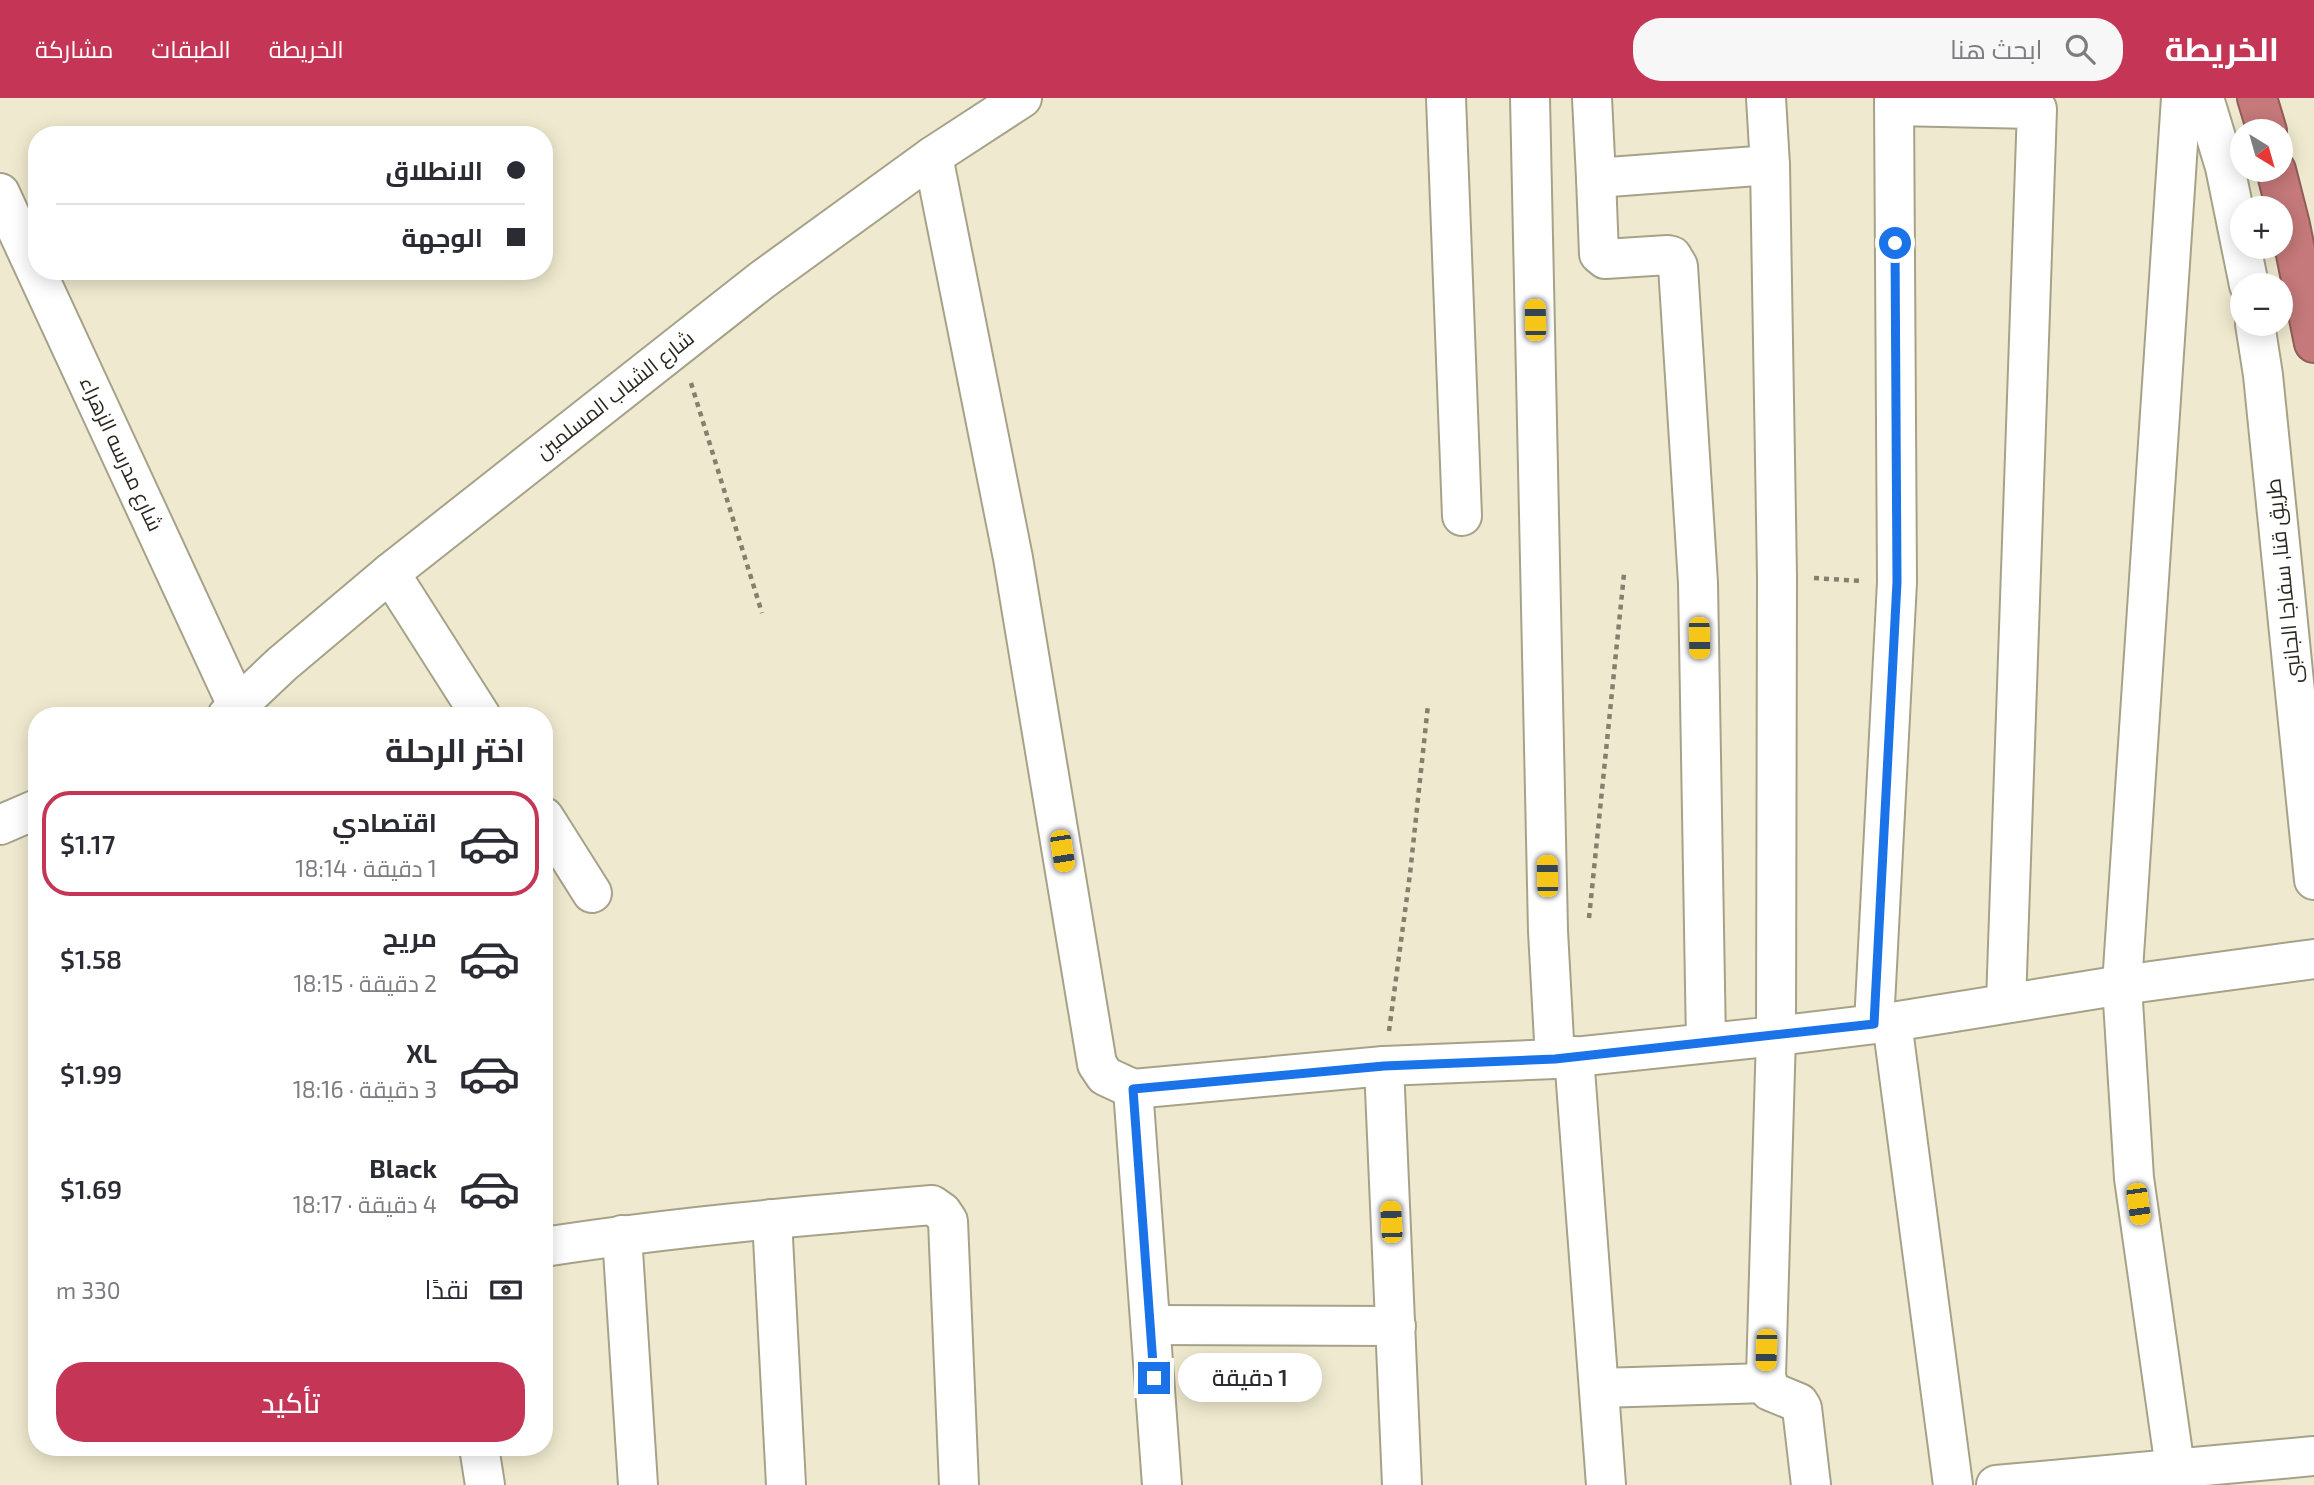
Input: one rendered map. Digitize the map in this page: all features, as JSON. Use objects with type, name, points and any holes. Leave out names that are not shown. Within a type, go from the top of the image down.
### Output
[{"type":"highway","points":[[2257,98],[2263,119]]},
{"type":"highway","points":[[2279,182],[2314,343]]},
{"type":"street","name":"شارع الشباب المسلمين","points":[[241,707],[282,664],[390,573],[679,344],[933,156],[1022,98]]},
{"type":"street","points":[[1446,98],[1462,516]]},
{"type":"street","points":[[1530,98],[1548,931],[1565,1058],[1599,1388],[1606,1485]]},
{"type":"street","points":[[1592,98],[1599,254],[1605,259],[1668,254],[1678,266],[1698,583],[1706,1043]]},
{"type":"street","points":[[1766,98],[1770,165],[1777,576],[1776,1036],[1767,1383],[1770,1391],[1798,1403],[1802,1408],[1811,1485]]},
{"type":"street","points":[[2175,1468],[2134,1178],[2122,985],[2181,98]]},
{"type":"street","points":[[2204,98],[2225,167],[2247,273]]},
{"type":"street","points":[[1953,1485],[1883,1023],[1897,582],[1894,102],[2037,103],[2006,1003]]},
{"type":"street","points":[[933,156],[1013,558],[1097,1064],[1105,1076],[1133,1089],[1384,1066],[1565,1058],[1883,1023],[2122,985],[2314,959]]},
{"type":"street","points":[[1596,178],[1770,165]]},
{"type":"street","name":"شارع مدرسه الزهراء","points":[[0,193],[28,255]]},
{"type":"street","name":"شارع مدرسه الزهراء","points":[[39,280],[232,707]]},
{"type":"street","name":"طريق قنا, سفاجا الجانبى","points":[[2257,336],[2267,414],[2314,880]]},
{"type":"street","points":[[390,573],[475,707]]},
{"type":"street","points":[[0,825],[28,813]]},
{"type":"street","points":[[553,831],[592,893]]},
{"type":"street","points":[[1384,1066],[1402,1485]]},
{"type":"street","points":[[1133,1089],[1161,1485]]},
{"type":"street","points":[[553,1246],[622,1235],[932,1205],[942,1212],[948,1221],[959,1485]]},
{"type":"street","points":[[772,1219],[786,1485]]},
{"type":"street","points":[[622,1235],[638,1485]]},
{"type":"street","points":[[1151,1325],[1396,1326]]},
{"type":"street","points":[[1599,1388],[1767,1383]]},
{"type":"street","points":[[480,1456],[485,1485]]},
{"type":"street","points":[[1996,1485],[2314,1456]]},
{"type":"path","points":[[679,344],[762,613]]},
{"type":"path","points":[[1589,919],[1624,574]]},
{"type":"path","points":[[1777,576],[1897,582]]},
{"type":"path","points":[[1384,1066],[1410,874],[1428,705]]},
{"type":"route","points":[[1154,1378],[1133,1089],[1384,1066],[1555,1059],[1874,1024],[1897,582],[1895,243]]}]
